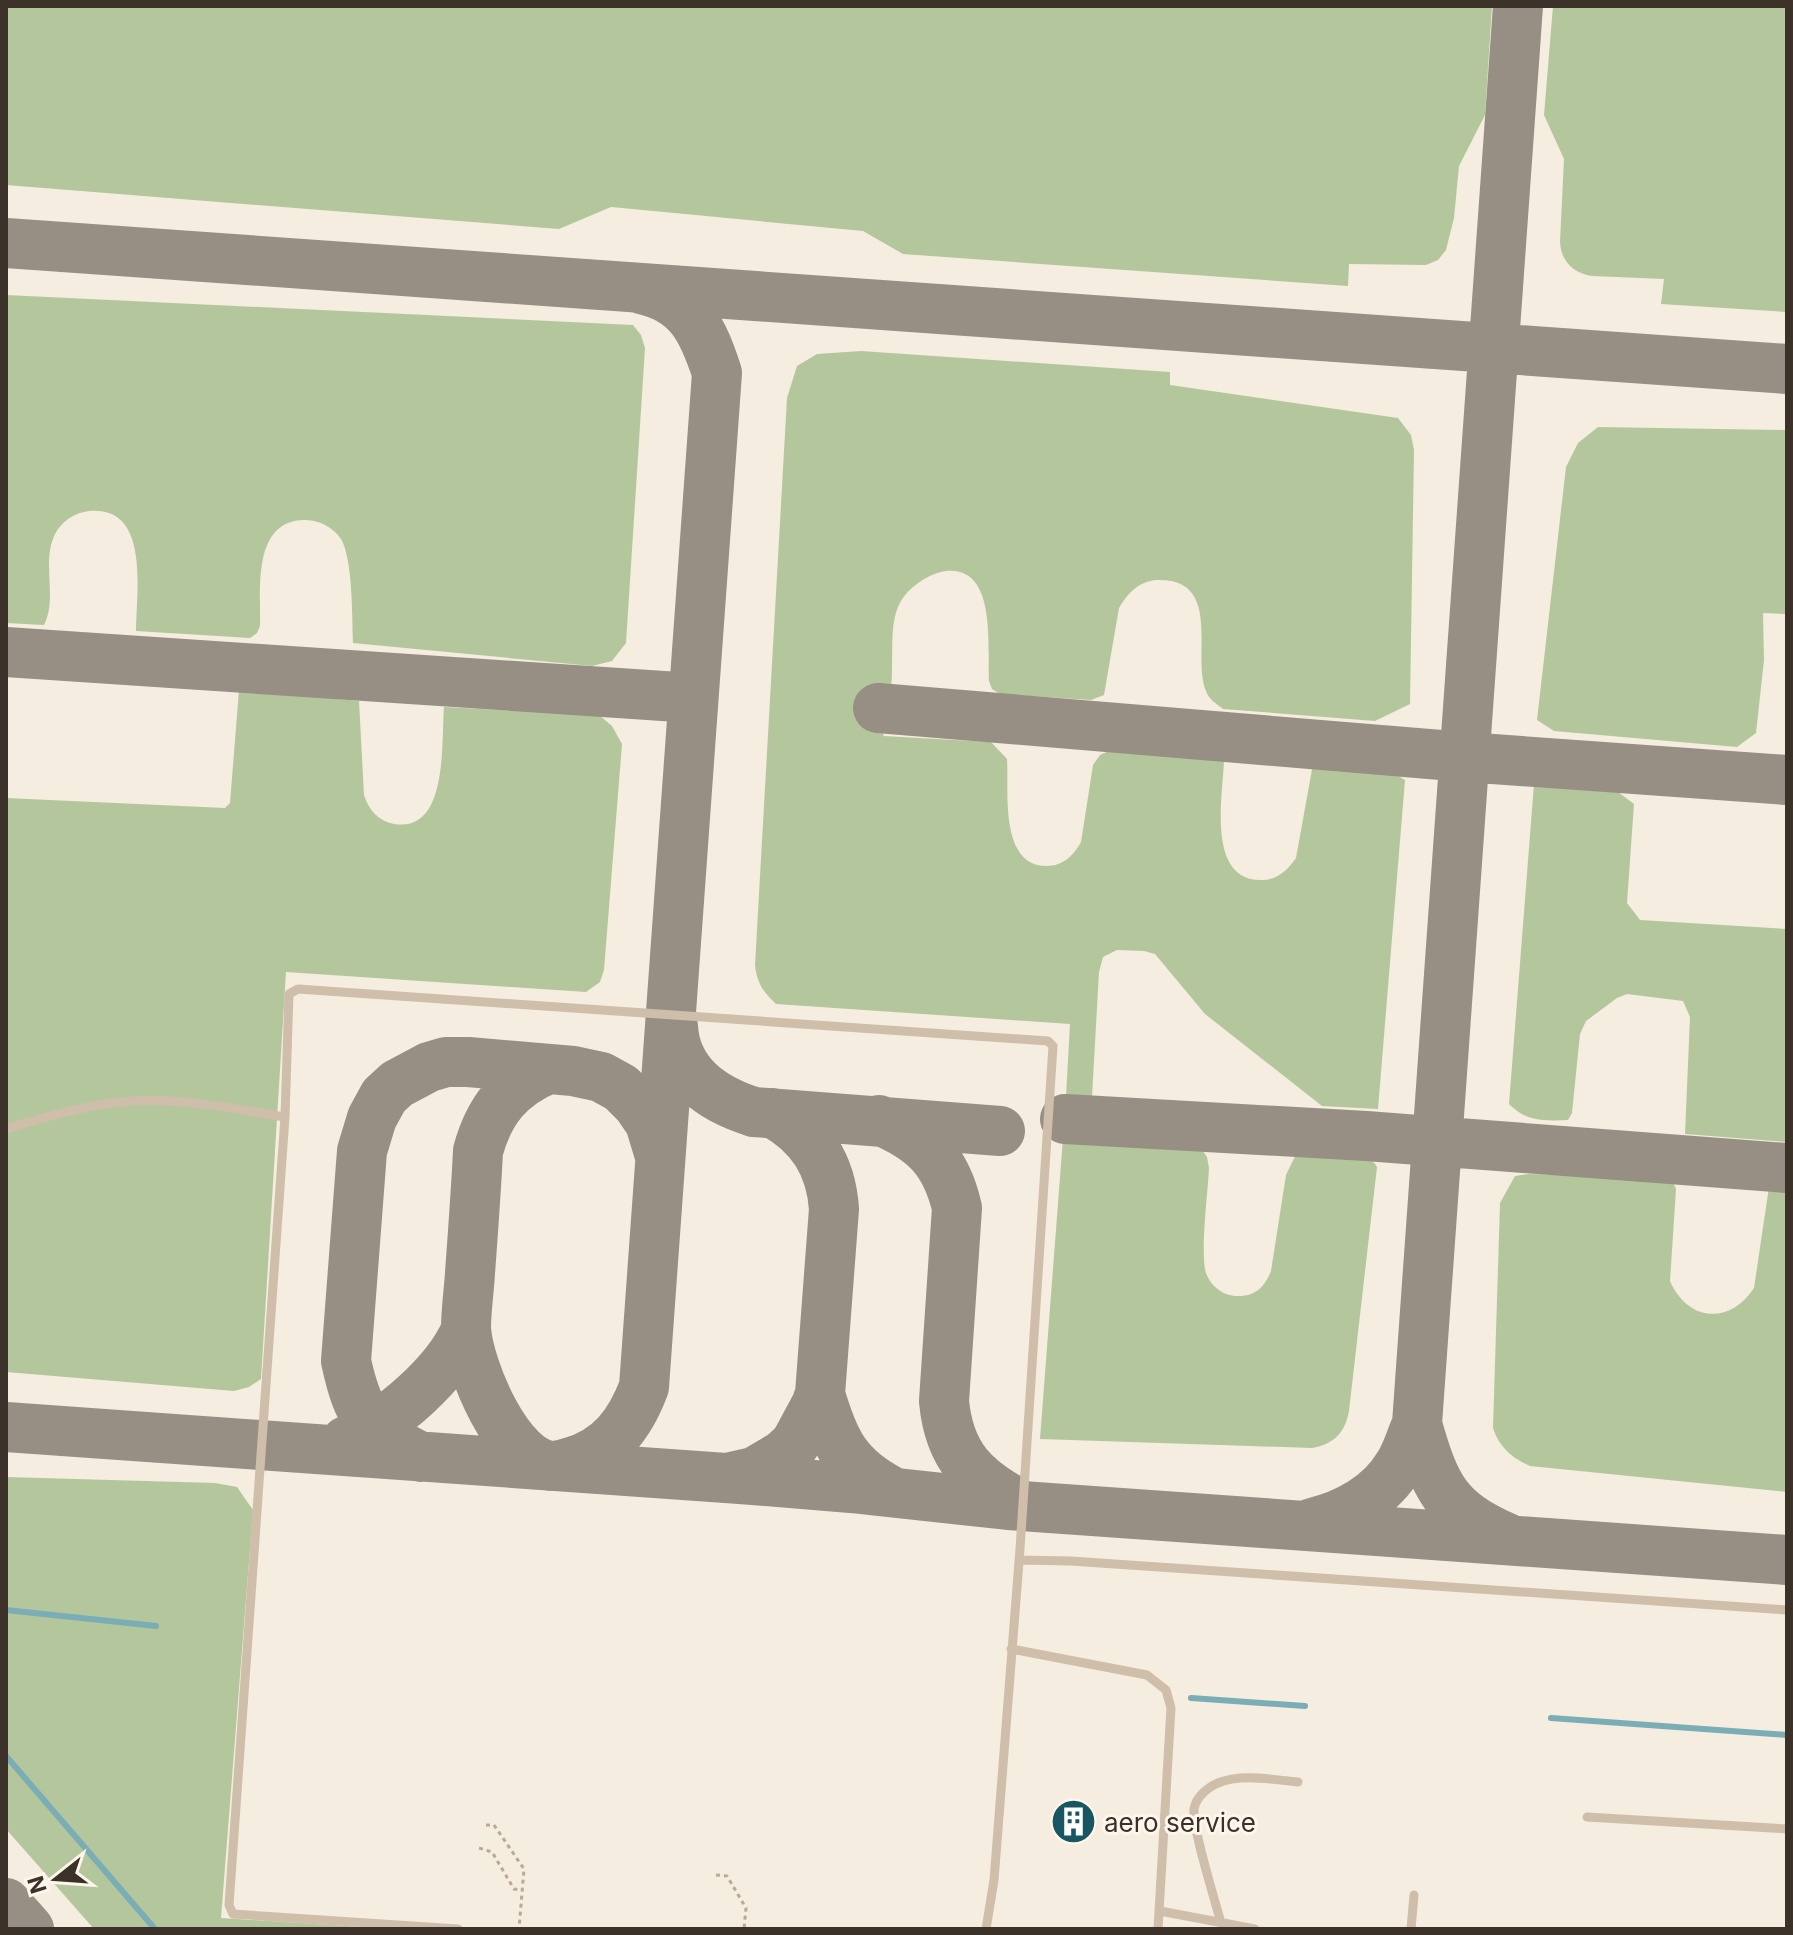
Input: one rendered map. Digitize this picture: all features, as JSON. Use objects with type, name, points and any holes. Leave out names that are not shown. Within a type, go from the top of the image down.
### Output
[{"type":"lane","points":[[458,1929],[233,1914],[229,1905],[285,1117],[289,994],[298,989],[1048,1041],[1053,1046],[1019,1560],[994,1880],[986,1929]]},
{"type":"lane","points":[[6,1129],[54,1114],[131,1101],[216,1106],[285,1117]]},
{"type":"lane","points":[[1019,1560],[1087,1562],[1787,1610]]},
{"type":"lane","points":[[1011,1649],[1147,1675],[1166,1690],[1171,1708],[1158,1929]]},
{"type":"lane","points":[[1221,1923],[1194,1809],[1200,1795],[1219,1782],[1244,1779],[1298,1782]]},
{"type":"lane","points":[[1587,1817],[1787,1829]]},
{"type":"lane","points":[[1411,1929],[1414,1895]]},
{"type":"lane","points":[[1160,1911],[1255,1929]]},
{"type":"path","points":[[486,1825],[494,1825],[524,1869],[519,1929]]},
{"type":"path","points":[[479,1848],[492,1852],[514,1889],[522,1890]]},
{"type":"path","points":[[716,1875],[727,1876],[746,1908],[744,1929]]},
{"type":"green space","points":[[6,6],[1492,6],[1485,115],[1459,166],[1454,218],[1446,250],[1438,260],[1426,265],[1349,264],[1348,286],[903,254],[863,231],[611,207],[559,229],[6,185]]},
{"type":"green space","points":[[1553,6],[1787,6],[1787,312],[1661,304],[1664,279],[1592,276],[1574,269],[1566,260],[1560,242],[1564,159],[1544,115]]},
{"type":"green space","points":[[6,295],[633,325],[641,335],[645,348],[626,643],[612,661],[592,666],[353,643],[351,589],[345,548],[330,528],[304,520],[287,523],[275,532],[267,544],[261,577],[260,626],[250,638],[136,631],[136,554],[131,536],[122,522],[109,513],[89,511],[69,518],[55,534],[49,556],[50,603],[44,625],[6,623]]},
{"type":"green space","points":[[861,351],[1170,372],[1170,385],[1398,418],[1411,435],[1414,450],[1410,704],[1375,721],[1223,709],[1209,697],[1202,676],[1198,605],[1191,592],[1178,583],[1157,580],[1135,589],[1119,608],[1104,695],[1091,700],[1000,694],[992,689],[989,681],[988,630],[982,595],[974,581],[963,573],[946,571],[921,581],[897,608],[891,686],[880,700],[878,711],[884,736],[991,742],[1007,759],[1008,807],[1014,841],[1021,854],[1032,863],[1047,866],[1067,859],[1081,842],[1093,765],[1100,755],[1111,750],[1224,760],[1221,813],[1225,851],[1232,866],[1244,876],[1261,880],[1281,874],[1296,858],[1313,764],[1387,769],[1405,780],[1378,1109],[1322,1106],[1205,1014],[1155,954],[1144,951],[1117,950],[1103,957],[1099,972],[1092,1097],[1066,1096],[1070,1024],[776,1004],[764,991],[755,965],[787,398],[797,366],[817,354]]},
{"type":"green space","points":[[1598,427],[1787,430],[1787,614],[1763,613],[1764,660],[1756,733],[1737,747],[1554,731],[1537,720],[1566,467],[1578,443]]},
{"type":"green space","points":[[239,690],[359,701],[364,795],[375,814],[394,824],[412,823],[425,814],[433,800],[441,761],[444,707],[599,715],[612,726],[622,744],[604,970],[600,982],[586,992],[286,972],[261,1379],[249,1387],[234,1391],[6,1372],[6,798],[225,808],[230,803]]},
{"type":"green space","points":[[1534,784],[1614,789],[1634,804],[1627,903],[1640,920],[1787,929],[1787,1142],[1685,1134],[1690,1017],[1683,1001],[1627,994],[1586,1021],[1580,1034],[1572,1113],[1568,1120],[1536,1119],[1522,1114],[1509,1104]]},
{"type":"green space","points":[[1063,1138],[1200,1147],[1207,1157],[1209,1168],[1204,1237],[1206,1273],[1215,1287],[1234,1296],[1255,1292],[1263,1286],[1271,1271],[1286,1175],[1299,1148],[1354,1153],[1372,1161],[1377,1167],[1349,1411],[1345,1426],[1337,1436],[1326,1444],[1312,1448],[1040,1439]]},
{"type":"green space","points":[[1515,1176],[1671,1177],[1676,1189],[1670,1281],[1687,1305],[1710,1314],[1733,1308],[1754,1288],[1769,1187],[1787,1188],[1787,1492],[1530,1466],[1503,1446],[1493,1428],[1500,1203]]},
{"type":"green space","points":[[6,1477],[215,1483],[237,1487],[253,1510],[221,1918],[393,1929],[94,1929],[6,1829]]},
{"type":"waterway","points":[[6,1610],[156,1626]]},
{"type":"waterway","points":[[1191,1698],[1305,1706]]},
{"type":"waterway","points":[[1551,1718],[1787,1735]]},
{"type":"waterway","points":[[6,1756],[155,1929]]},
{"type":"taxiway","points":[[1312,1523],[1349,1510],[1382,1486],[1402,1460],[1417,1424],[1518,6]]},
{"type":"taxiway","points":[[6,243],[1787,369]]},
{"type":"taxiway","points":[[548,1069],[522,1083],[502,1101],[488,1124],[478,1151],[466,1328],[474,1365],[493,1411],[506,1432],[536,1461],[555,1466],[585,1457],[608,1443],[625,1424],[644,1387],[717,373],[706,343],[692,319],[671,300],[641,289]]},
{"type":"taxiway","points":[[6,652],[693,698]]},
{"type":"taxiway","points":[[878,708],[1465,757],[1787,780]]},
{"type":"taxiway","points":[[673,1026],[681,1058],[698,1082],[724,1100],[754,1112],[1000,1131]]},
{"type":"taxiway","points":[[421,1457],[389,1439],[368,1420],[355,1396],[346,1361],[362,1151],[372,1118],[384,1096],[397,1084],[429,1067],[446,1062],[573,1071],[601,1077],[621,1088],[637,1104],[650,1123],[660,1156]]},
{"type":"taxiway","points":[[732,1477],[754,1472],[795,1444],[820,1394],[834,1209],[832,1193],[817,1152],[798,1131],[773,1113]]},
{"type":"taxiway","points":[[1065,1119],[1366,1136],[1787,1168]]},
{"type":"taxiway","points":[[879,1120],[909,1135],[931,1153],[952,1191],[957,1208],[944,1401],[947,1420],[958,1451],[977,1476],[1021,1505]]},
{"type":"taxiway","points":[[346,1441],[381,1423],[415,1395],[445,1363],[466,1330]]},
{"type":"taxiway","points":[[820,1394],[844,1452],[864,1473],[893,1492]]},
{"type":"taxiway","points":[[1417,1424],[1437,1481],[1456,1507],[1469,1518],[1507,1538]]},
{"type":"taxiway","points":[[6,1427],[740,1479],[1008,1505],[1787,1560]]},
{"type":"taxiway","points":[[6,1903],[29,1929]]},
{"type":"place","name":"aero service","points":[[1073,1822]]}]
